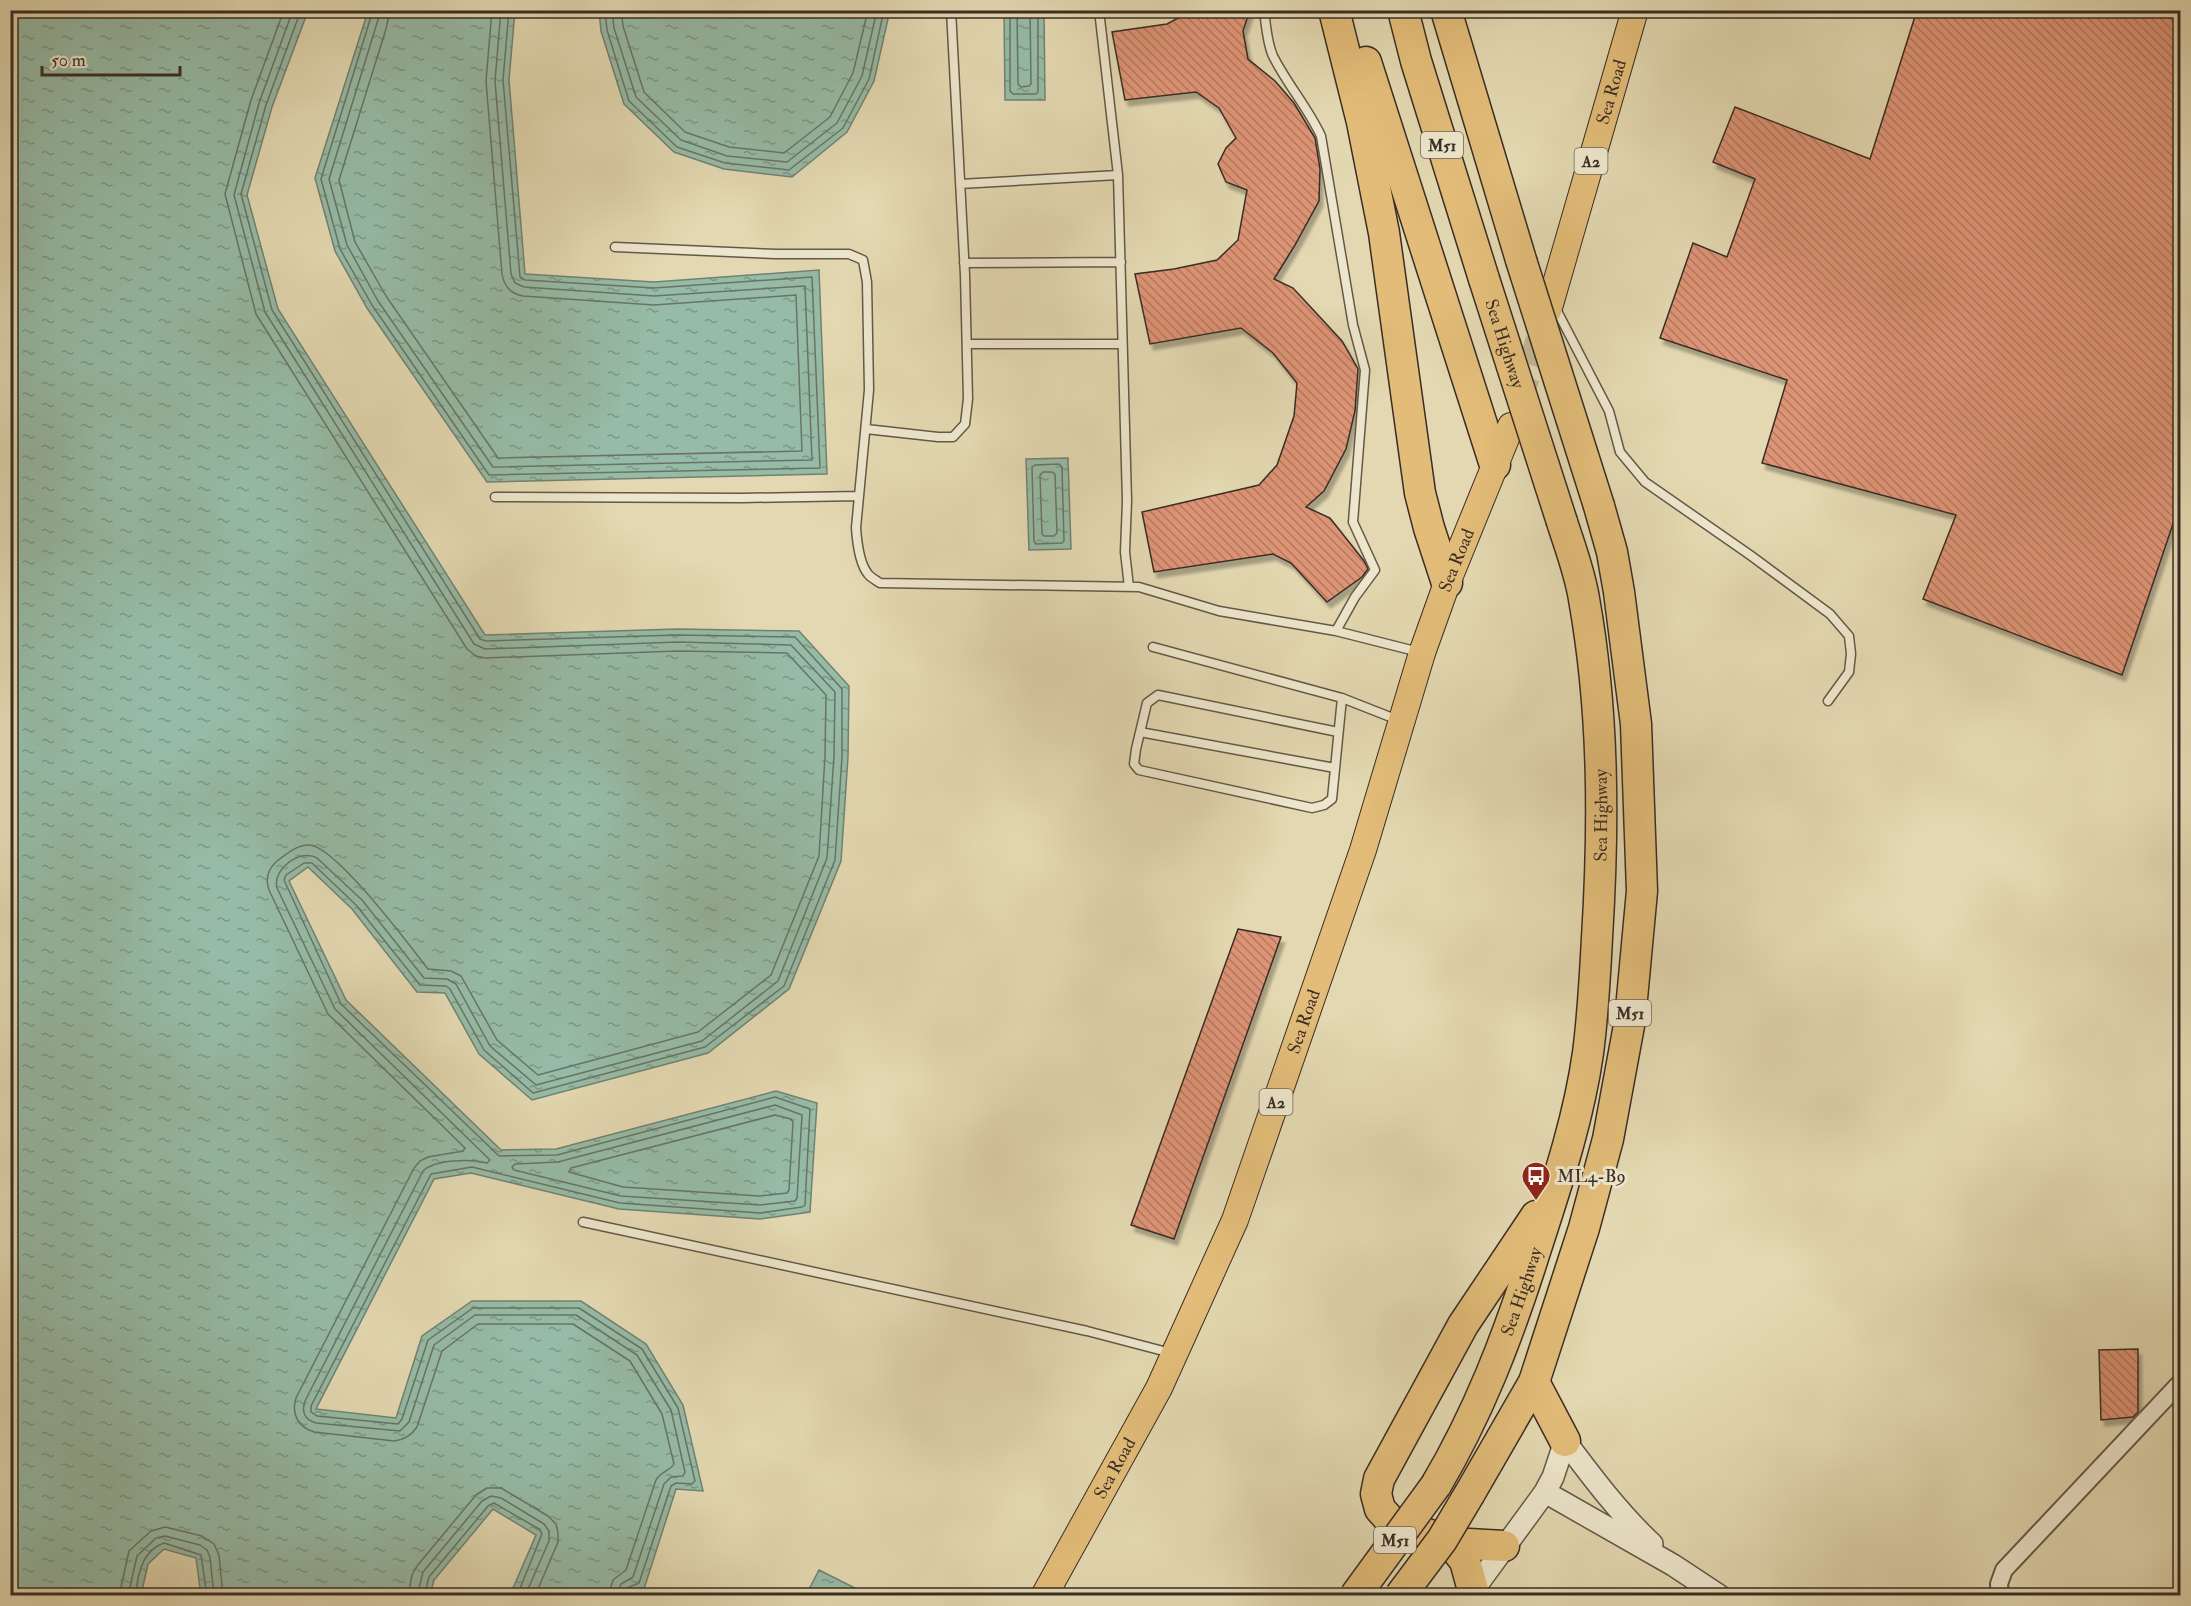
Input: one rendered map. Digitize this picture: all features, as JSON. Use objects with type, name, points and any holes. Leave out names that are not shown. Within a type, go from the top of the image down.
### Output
[{"type":"highway","points":[[1334,10],[1362,122],[1384,233],[1420,493],[1447,583]]},
{"type":"highway","points":[[1349,10],[1495,465]]},
{"type":"highway","name":"Sea Highway","points":[[1355,1596],[1436,1485],[1460,1445],[1511,1325],[1567,1154],[1588,1055],[1602,864],[1599,718],[1584,597],[1416,61],[1403,10]]},
{"type":"highway","name":"M51","points":[[1400,1596],[1442,1540],[1534,1382],[1584,1228],[1608,1139],[1629,1020],[1642,891],[1636,724],[1612,552],[1446,10]]},
{"type":"highway","points":[[1504,1546],[1451,1543],[1390,1520],[1380,1509],[1376,1494],[1379,1479],[1463,1325],[1557,1184]]},
{"type":"highway","points":[[1534,1382],[1565,1441]]},
{"type":"highway","points":[[1451,1543],[1465,1561],[1472,1593]]},
{"type":"main road","name":"Sea Road","points":[[1549,305],[1635,10]]},
{"type":"main road","name":"Sea Road","points":[[1044,1596],[1159,1388],[1234,1220],[1363,850],[1422,652],[1447,583],[1511,426]]},
{"type":"street","points":[[2000,1596],[1999,1584],[2004,1570],[2181,1383]]},
{"type":"street","points":[[1472,1593],[1545,1492],[1553,1477],[1565,1441]]},
{"type":"street","points":[[1565,1441],[1633,1526],[1673,1564]]},
{"type":"street","points":[[1545,1492],[1673,1564],[1720,1596]]},
{"type":"lane","points":[[866,429],[938,437],[953,436],[965,424],[968,399],[967,344],[951,10]]},
{"type":"lane","points":[[1099,10],[1118,175],[1127,501],[1125,552],[1129,587]]},
{"type":"lane","points":[[1264,10],[1273,55],[1312,116],[1321,136],[1353,325],[1365,370],[1353,522],[1375,570],[1355,597],[1336,631]]},
{"type":"lane","points":[[960,184],[1118,175]]},
{"type":"lane","points":[[615,247],[776,254],[849,254],[863,260],[867,282],[869,390],[856,528],[857,544],[868,575],[880,583],[1139,587],[1219,611],[1336,631],[1422,652]]},
{"type":"lane","points":[[964,263],[1121,262]]},
{"type":"lane","points":[[1549,305],[1609,411],[1620,452],[1645,482],[1830,614],[1849,636],[1851,654],[1849,672],[1828,701]]},
{"type":"lane","points":[[967,344],[1121,344]]},
{"type":"lane","points":[[495,497],[859,496]]},
{"type":"lane","points":[[1153,647],[1342,698],[1401,721]]},
{"type":"lane","points":[[1338,732],[1158,695],[1147,703],[1134,764],[1139,770],[1312,808],[1324,805],[1332,799],[1342,698]]},
{"type":"lane","points":[[1140,732],[1335,768]]},
{"type":"lane","points":[[583,1222],[1076,1329],[1174,1353]]},
{"type":"water","points":[[11,10],[308,11],[272,107],[247,195],[278,309],[485,635],[678,629],[799,631],[849,686],[848,757],[841,861],[789,989],[708,1053],[532,1100],[479,1054],[445,993],[417,992],[352,909],[308,867],[289,881],[346,1000],[501,1150],[556,1149],[776,1091],[817,1103],[810,1212],[760,1219],[619,1209],[471,1173],[434,1179],[316,1409],[396,1418],[422,1336],[472,1301],[581,1301],[646,1344],[683,1405],[703,1491],[676,1489],[644,1589],[622,1596],[510,1595],[536,1535],[493,1509],[434,1580],[430,1595],[201,1595],[196,1558],[164,1549],[148,1564],[141,1595],[11,1595]]},
{"type":"water","points":[[890,10],[874,81],[847,132],[792,177],[724,169],[674,152],[624,104],[601,31],[599,11]]},
{"type":"water","points":[[368,11],[515,11],[509,80],[525,274],[654,282],[819,270],[827,474],[487,482],[367,308],[335,251],[315,178]]},
{"type":"water","points":[[1004,11],[1044,11],[1045,100],[1005,100]]},
{"type":"water","points":[[1068,458],[1071,549],[1029,550],[1026,459]]},
{"type":"water","points":[[819,1570],[861,1591],[859,1595],[806,1595]]},
{"type":"building","points":[[1193,10],[1250,10],[1243,31],[1248,59],[1275,81],[1294,103],[1315,138],[1320,169],[1319,201],[1274,279],[1293,288],[1342,341],[1358,369],[1355,411],[1346,449],[1324,491],[1306,507],[1330,518],[1368,569],[1362,577],[1327,602],[1291,563],[1273,554],[1154,572],[1142,512],[1259,485],[1277,465],[1294,416],[1297,383],[1273,353],[1241,328],[1150,344],[1135,274],[1217,260],[1238,240],[1247,190],[1226,182],[1218,164],[1226,148],[1236,138],[1219,108],[1196,92],[1125,100],[1112,32],[1167,24]]},
{"type":"building","points":[[1917,10],[2181,10],[2181,521],[2174,521],[2122,675],[1923,599],[1956,515],[1762,463],[1787,380],[1660,338],[1693,243],[1727,257],[1755,179],[1713,162],[1735,107],[1870,159]]},
{"type":"building","points":[[1238,929],[1281,937],[1174,1239],[1131,1225]]},
{"type":"building","points":[[2138,1349],[2138,1412],[2133,1417],[2101,1420],[2099,1350]]},
{"type":"tunnel","points":[[1519,402],[1545,320]]},
{"type":"place","name":"ML4-B9","points":[[1536,1202]]}]
